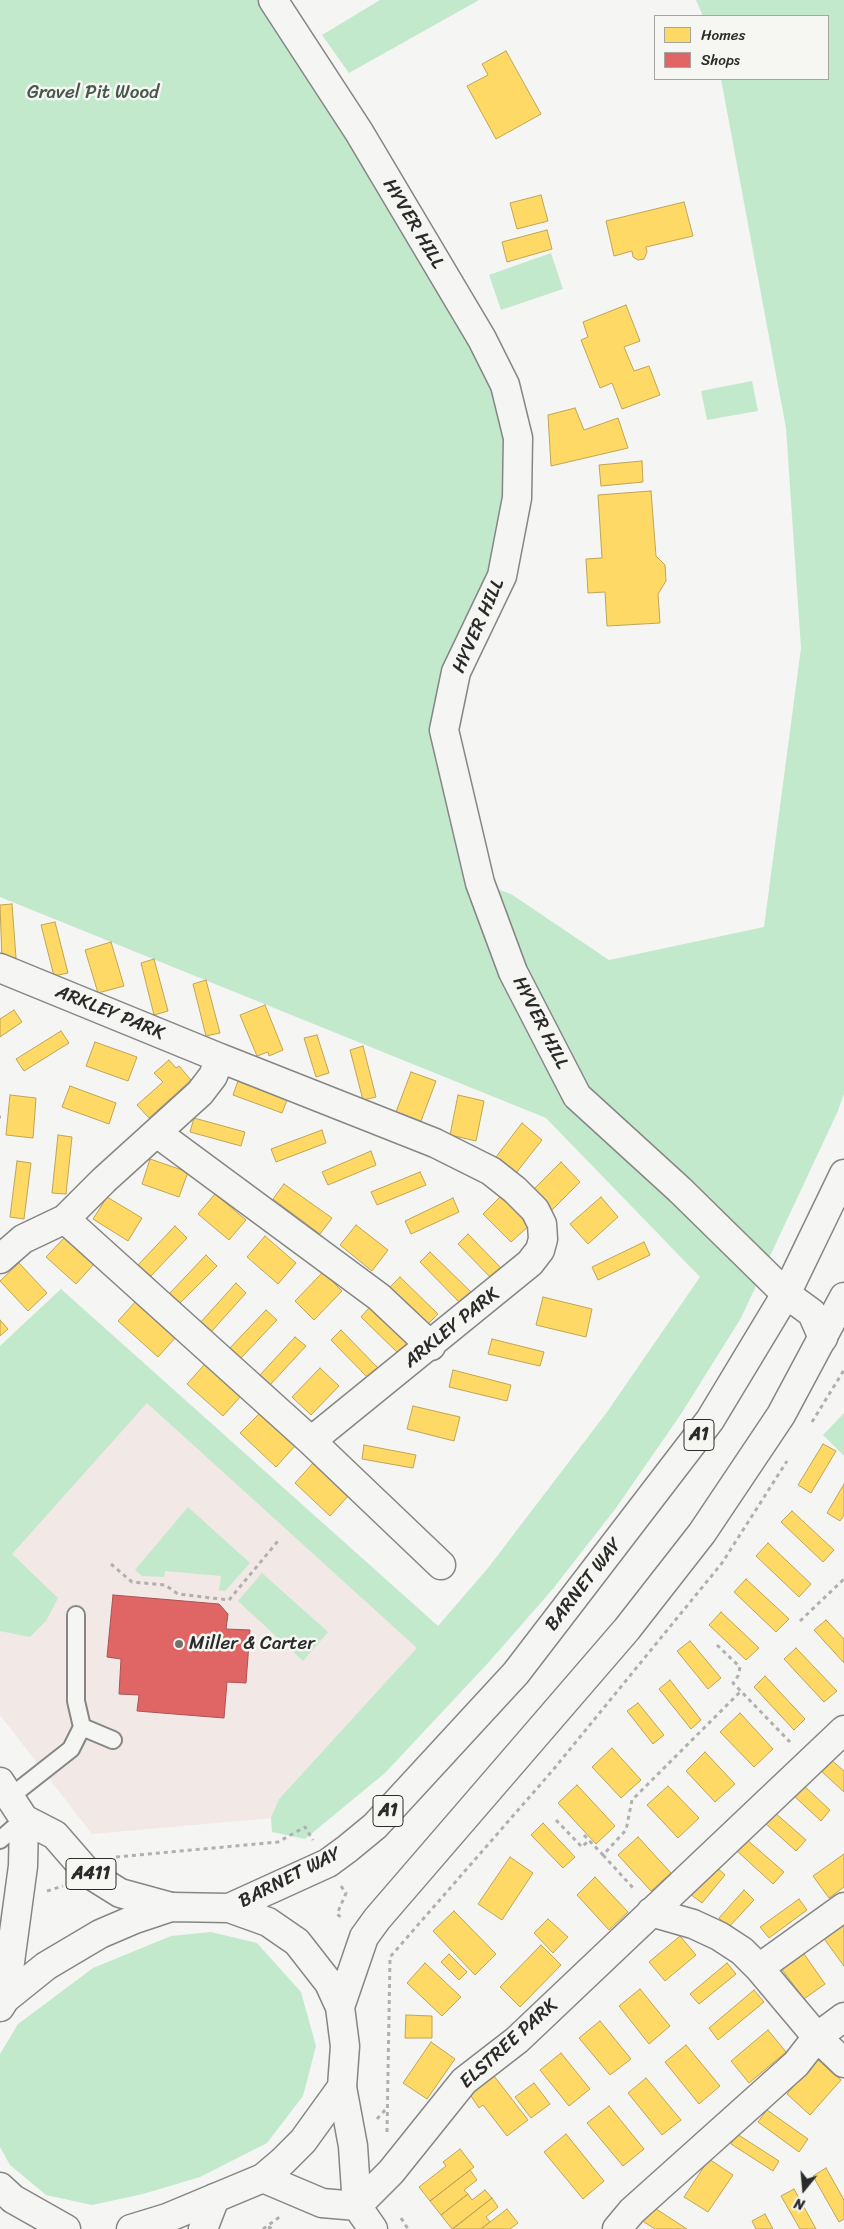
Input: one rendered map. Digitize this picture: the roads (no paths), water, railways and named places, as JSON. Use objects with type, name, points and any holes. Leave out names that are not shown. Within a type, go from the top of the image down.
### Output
[{"type":"main road","name":"HYVER HILL","points":[[273,0],[364,140],[482,339],[507,392],[518,438],[517,498],[502,576],[456,672],[444,730],[480,883],[514,972],[577,1096],[680,1190],[786,1294],[812,1314],[823,1338]]},
{"type":"main road","name":"ARKLEY PARK","points":[[0,968],[460,1155],[490,1171],[515,1190],[535,1210],[542,1224],[543,1239],[540,1250],[530,1263],[431,1346],[311,1441]]},
{"type":"main road","points":[[0,1259],[23,1239],[65,1219],[104,1180],[200,1092],[213,1076],[220,1058]]},
{"type":"main road","points":[[157,1133],[379,1297],[431,1346]]},
{"type":"main road","name":"BARNET WAY","points":[[229,1908],[328,1863],[347,1849],[375,1826],[516,1673],[710,1420],[786,1294],[844,1174]]},
{"type":"main road","points":[[65,1219],[311,1441],[441,1565]]},
{"type":"main road","points":[[340,2007],[364,1937],[368,1931],[627,1629],[702,1533],[781,1415],[844,1296]]},
{"type":"main road","name":"ELSTREE PARK","points":[[356,2206],[391,2172],[464,2081],[517,2040],[844,1730]]},
{"type":"main road","points":[[3,2003],[23,1866],[11,1799]]},
{"type":"main road","name":"A411","points":[[11,1799],[55,1835],[88,1873],[120,1893],[171,1907]]},
{"type":"main road","points":[[3,2003],[46,1966],[100,1934],[171,1907],[229,1908],[268,1922],[297,1942],[329,1983],[340,2007],[345,2046],[342,2087],[353,2146],[356,2206],[373,2229]]},
{"type":"main road","points":[[760,1968],[844,1907]]},
{"type":"main road","points":[[652,1911],[719,1936],[742,1951],[760,1968],[816,2037],[844,2063]]},
{"type":"main road","points":[[617,2229],[632,2211],[796,2064],[816,2037],[844,2016]]},
{"type":"main road","points":[[131,2229],[167,2218],[263,2178],[303,2141],[342,2087]]},
{"type":"main road","points":[[263,2178],[322,2203],[356,2206]]},
{"type":"main road","points":[[0,2187],[13,2200],[66,2229]]},
{"type":"main road","points":[[203,2229],[215,2198]]},
{"type":"lane","points":[[0,1840],[11,1799],[71,1749],[82,1727],[76,1701],[76,1615]]},
{"type":"lane","points":[[82,1727],[113,1740]]},
{"type":"place","name":"Miller & Carter","points":[[179,1644]]},
{"type":"park label","name":"Gravel Pit Wood","points":[[93,93]]}]
